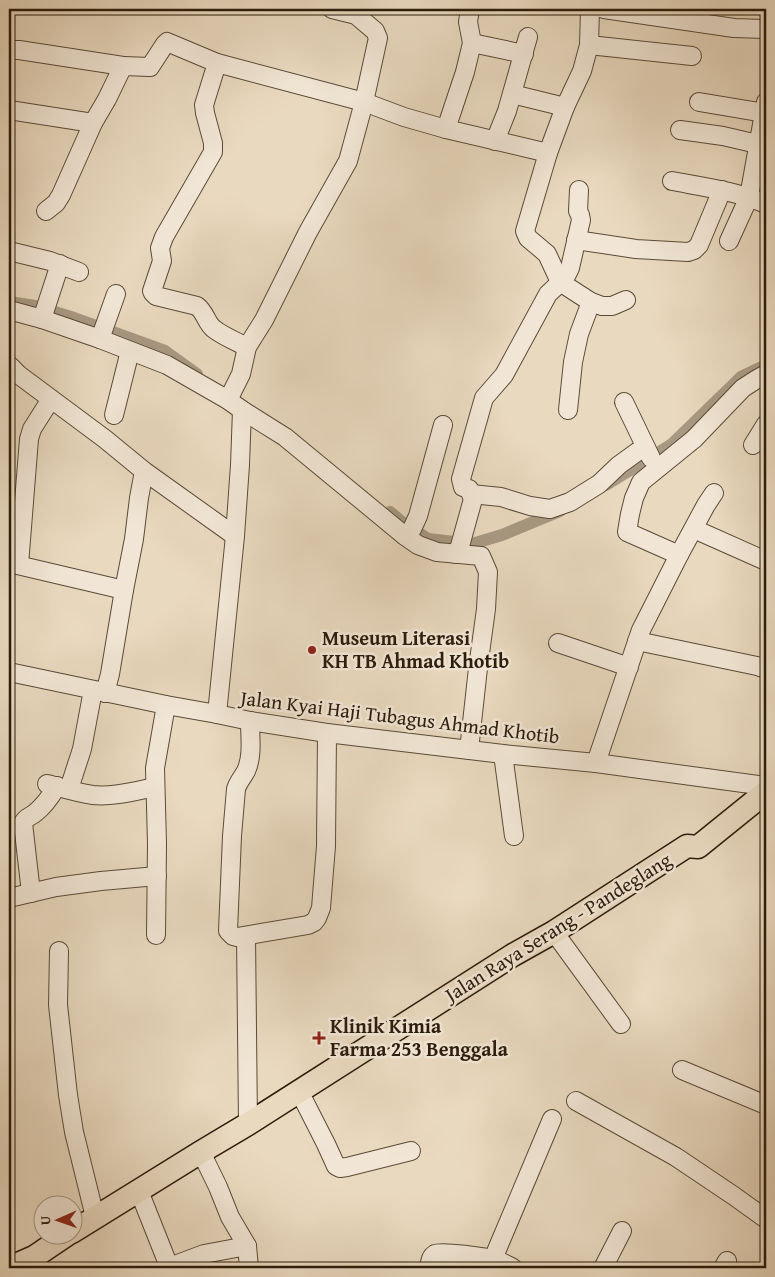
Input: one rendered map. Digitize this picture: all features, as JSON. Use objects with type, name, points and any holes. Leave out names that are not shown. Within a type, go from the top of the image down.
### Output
[{"type":"main road","name":"Jalan Raya Serang - Pandeglang","points":[[82,1225],[248,1124],[513,955],[554,932],[687,846],[691,834],[763,784]]},
{"type":"main road","points":[[9,1268],[34,1257],[53,1244]]},
{"type":"street","points":[[217,714],[240,466],[233,402],[238,380],[244,366],[247,347],[264,320],[308,232],[348,161],[364,102],[378,38],[375,31],[357,12],[332,9]]},
{"type":"street","points":[[446,129],[465,72],[472,43],[468,22],[470,9]]},
{"type":"street","points":[[590,9],[589,45],[582,71],[565,107],[548,153],[525,231],[528,238],[547,254],[560,282],[591,302],[602,306],[612,306],[626,300]]},
{"type":"street","points":[[604,9],[734,28],[766,29]]},
{"type":"street","points":[[9,50],[150,68],[167,42],[217,63],[364,102],[404,117],[446,129],[548,153]]},
{"type":"street","points":[[472,43],[526,45],[507,111],[495,141]]},
{"type":"street","points":[[589,45],[692,56]]},
{"type":"street","points":[[217,63],[204,104],[213,143],[213,152],[164,237],[160,248],[162,261],[152,291],[156,296],[197,306],[213,329],[247,347]]},
{"type":"street","points":[[46,211],[56,203],[93,123],[123,66]]},
{"type":"street","points":[[512,94],[565,107]]},
{"type":"street","points":[[699,102],[765,107],[762,145],[749,197],[729,241]]},
{"type":"street","points":[[9,110],[93,123]]},
{"type":"street","points":[[680,130],[723,136],[762,145]]},
{"type":"street","points":[[672,181],[722,190],[749,197],[766,204]]},
{"type":"street","points":[[460,543],[473,499],[469,489],[462,487],[461,479],[484,398],[504,375],[548,294],[565,278],[570,268],[581,220],[578,211],[579,190]]},
{"type":"street","points":[[576,240],[636,249],[680,252],[694,250],[699,245],[722,190]]},
{"type":"street","points":[[9,251],[60,264],[79,272]]},
{"type":"street","points":[[44,313],[60,264]]},
{"type":"street","points":[[102,333],[116,294]]},
{"type":"street","points":[[568,410],[573,362],[579,334],[591,302]]},
{"type":"street","points":[[9,310],[44,313],[102,333],[130,351],[167,365],[233,402],[285,436],[412,527]]},
{"type":"street","points":[[114,415],[130,351]]},
{"type":"street","points":[[9,365],[51,400],[105,438],[144,471],[235,536]]},
{"type":"street","points":[[471,494],[501,497],[530,506],[550,509],[570,502],[599,484],[636,452],[652,459],[694,439],[744,388],[766,374]]},
{"type":"street","points":[[51,400],[32,429],[29,439],[14,564],[124,590]]},
{"type":"street","points":[[624,402],[652,459],[646,477],[641,482],[634,498],[627,532],[679,555]]},
{"type":"street","points":[[443,424],[412,527],[418,545],[437,552],[460,543]]},
{"type":"street","points":[[753,445],[766,424]]},
{"type":"street","points":[[31,893],[23,823],[26,818],[36,812],[50,798],[82,749],[99,692],[110,674],[144,471]]},
{"type":"street","points":[[596,763],[641,630],[679,555],[714,493]]},
{"type":"street","points":[[694,528],[766,561]]},
{"type":"street","points":[[460,543],[481,556],[488,572],[486,609],[469,750]]},
{"type":"street","points":[[637,641],[766,669]]},
{"type":"street","points":[[558,643],[629,667]]},
{"type":"street","name":"Jalan Kyai Haji Tubagus Ahmad Khotib","points":[[9,672],[166,705],[326,733],[596,763],[763,784]]},
{"type":"street","points":[[156,935],[155,768],[166,705]]},
{"type":"street","points":[[250,721],[248,762],[246,772],[238,783],[235,794],[232,836],[228,931],[238,938],[308,925],[317,918],[321,908],[326,846],[326,733]]},
{"type":"street","points":[[503,754],[514,836]]},
{"type":"street","points":[[58,787],[92,795],[120,794],[155,787]]},
{"type":"street","points":[[9,898],[56,887],[157,876]]},
{"type":"street","points":[[554,932],[621,1024]]},
{"type":"street","points":[[246,936],[248,1124]]},
{"type":"street","points":[[59,950],[58,1005],[68,1094],[74,1132],[95,1217]]},
{"type":"street","points":[[682,1070],[766,1105]]},
{"type":"street","points":[[299,1091],[336,1166],[340,1168],[347,1167],[411,1152]]},
{"type":"street","points":[[576,1101],[676,1157],[766,1219]]},
{"type":"street","points":[[493,1259],[552,1118]]},
{"type":"street","points":[[201,1152],[230,1217],[247,1246],[248,1268]]},
{"type":"street","points":[[139,1191],[168,1264],[187,1265],[204,1254],[247,1246]]},
{"type":"street","points":[[602,1268],[622,1231]]},
{"type":"street","points":[[429,1268],[431,1258],[435,1254],[440,1253],[493,1259],[513,1268]]},
{"type":"waterway","points":[[9,302],[35,306],[71,317],[165,351],[197,374]]},
{"type":"waterway","points":[[606,485],[672,444],[741,377],[766,365]]},
{"type":"waterway","points":[[390,512],[428,539],[472,544],[502,535],[560,511]]},
{"type":"place","name":"Museum Literasi KH TB Ahmad Khotib","points":[[312,650]]},
{"type":"place","name":"Klinik Kimia Farma 253 Benggala","points":[[319,1038]]}]
